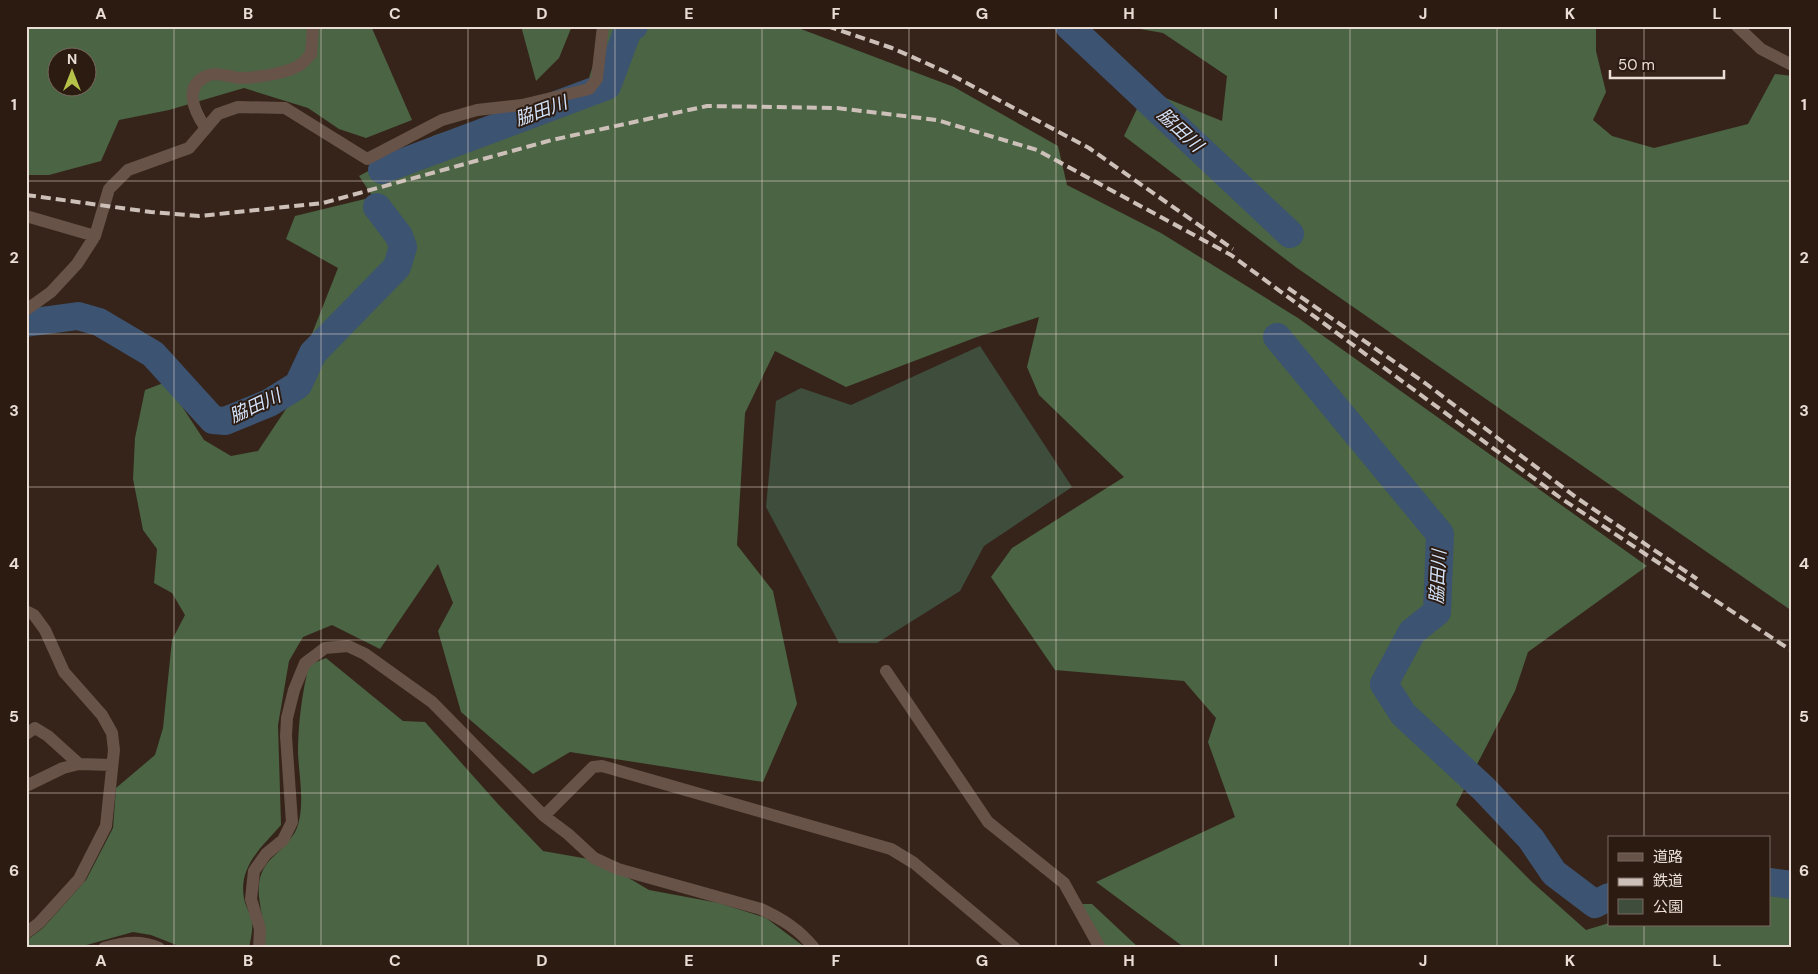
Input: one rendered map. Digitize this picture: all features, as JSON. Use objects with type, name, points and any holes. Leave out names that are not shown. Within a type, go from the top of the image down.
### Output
[{"type":"street","points":[[205,127],[195,113],[192,103],[194,91],[200,82],[209,75],[256,77],[296,67],[310,54],[313,28],[311,26]]},
{"type":"street","points":[[26,310],[51,292],[77,264],[95,236],[109,189],[128,170],[189,148],[218,114],[238,107],[285,108],[367,159],[442,120],[477,110],[522,105],[589,89],[597,79],[603,26]]},
{"type":"street","points":[[1737,26],[1761,49],[1792,65]]},
{"type":"street","points":[[26,216],[95,236]]},
{"type":"street","points":[[26,610],[34,615],[45,630],[64,672],[102,715],[112,733],[114,750],[106,826],[79,880],[39,923],[26,934]]},
{"type":"street","points":[[260,948],[260,929],[251,899],[254,871],[266,854],[283,840],[292,822],[286,736],[287,718],[305,663],[324,648],[348,646],[365,654],[432,702],[544,816],[568,834],[594,858],[618,869],[762,909],[780,918],[804,935],[814,948]]},
{"type":"street","points":[[886,671],[988,822],[1064,883],[1100,948]]},
{"type":"street","points":[[26,734],[35,728],[48,736],[79,764]]},
{"type":"street","points":[[26,786],[63,768],[79,764],[112,765]]},
{"type":"street","points":[[544,816],[593,767],[602,766],[891,849],[914,863],[1015,948]]},
{"type":"street","points":[[104,948],[116,944],[147,942],[159,948]]},
{"type":"green space","points":[[26,26],[371,26],[412,120],[366,138],[339,129],[308,108],[244,88],[169,110],[119,120],[101,161],[49,175],[26,175]]},
{"type":"green space","points":[[521,26],[572,26],[559,58],[536,81]]},
{"type":"green space","points":[[605,26],[793,26],[954,87],[1058,146],[1067,185],[1161,233],[1298,318],[1647,566],[1528,652],[1515,691],[1456,805],[1532,882],[1586,930],[1608,923],[1608,926],[1770,926],[1770,895],[1792,896],[1792,948],[1185,948],[1096,882],[1235,817],[1208,742],[1216,718],[1184,681],[1055,670],[991,577],[1012,548],[1124,477],[1039,395],[1027,367],[1039,317],[977,337],[846,387],[775,351],[745,413],[737,545],[773,591],[797,704],[763,782],[570,752],[533,774],[461,712],[438,631],[453,603],[438,564],[380,649],[332,625],[303,637],[289,661],[278,725],[281,825],[254,857],[248,866],[245,876],[244,898],[252,925],[249,948],[184,948],[151,935],[133,932],[76,948],[26,948],[26,941],[43,928],[86,880],[113,828],[116,788],[155,755],[163,728],[172,640],[185,615],[172,593],[154,583],[157,549],[143,530],[133,479],[135,438],[145,390],[166,382],[204,440],[231,456],[258,451],[290,403],[304,354],[338,268],[286,239],[295,216],[373,197],[359,176],[435,135],[585,91]]},
{"type":"green space","points":[[1123,26],[1596,26],[1596,51],[1606,92],[1593,120],[1612,136],[1654,148],[1748,124],[1775,74],[1792,76],[1792,611],[1297,268],[1124,136],[1146,90],[1222,121],[1227,76],[1163,33]]},
{"type":"green space","points":[[980,346],[1072,487],[984,546],[960,591],[877,643],[839,643],[766,507],[776,401],[801,388],[851,405]]},
{"type":"green space","points":[[326,658],[403,721],[425,722],[543,851],[600,861],[649,890],[719,903],[766,918],[806,948],[264,948],[264,927],[259,897],[260,879],[266,864],[288,842],[297,829],[301,796],[298,742],[302,698],[309,665]]},
{"type":"green space","points":[[1073,904],[1092,904],[1139,948],[1106,948]]},
{"type":"waterway","name":"脇田川","points":[[382,170],[607,86],[629,27],[634,26]]},
{"type":"waterway","name":"脇田川","points":[[1069,26],[1290,234]]},
{"type":"waterway","name":"脇田川","points":[[26,323],[78,316],[99,322],[153,354],[213,420],[225,421],[269,403],[298,385],[313,353],[397,267],[403,247],[399,236],[377,207]]},
{"type":"waterway","name":"脇田川","points":[[1277,337],[1440,534],[1437,612],[1412,632],[1384,684],[1403,714],[1484,789],[1531,839],[1554,873],[1595,904],[1608,898]]},
{"type":"waterway","name":"脇田川","points":[[1770,882],[1792,885]]},
{"type":"railway","points":[[827,26],[892,48],[946,72],[1089,148],[1233,249]]},
{"type":"railway","points":[[26,195],[151,212],[199,216],[323,203],[552,140],[707,106],[837,108],[937,120],[1037,150],[1231,255],[1562,499],[1792,651]]},
{"type":"railway","points":[[1288,288],[1425,383],[1577,498],[1697,579]]}]
